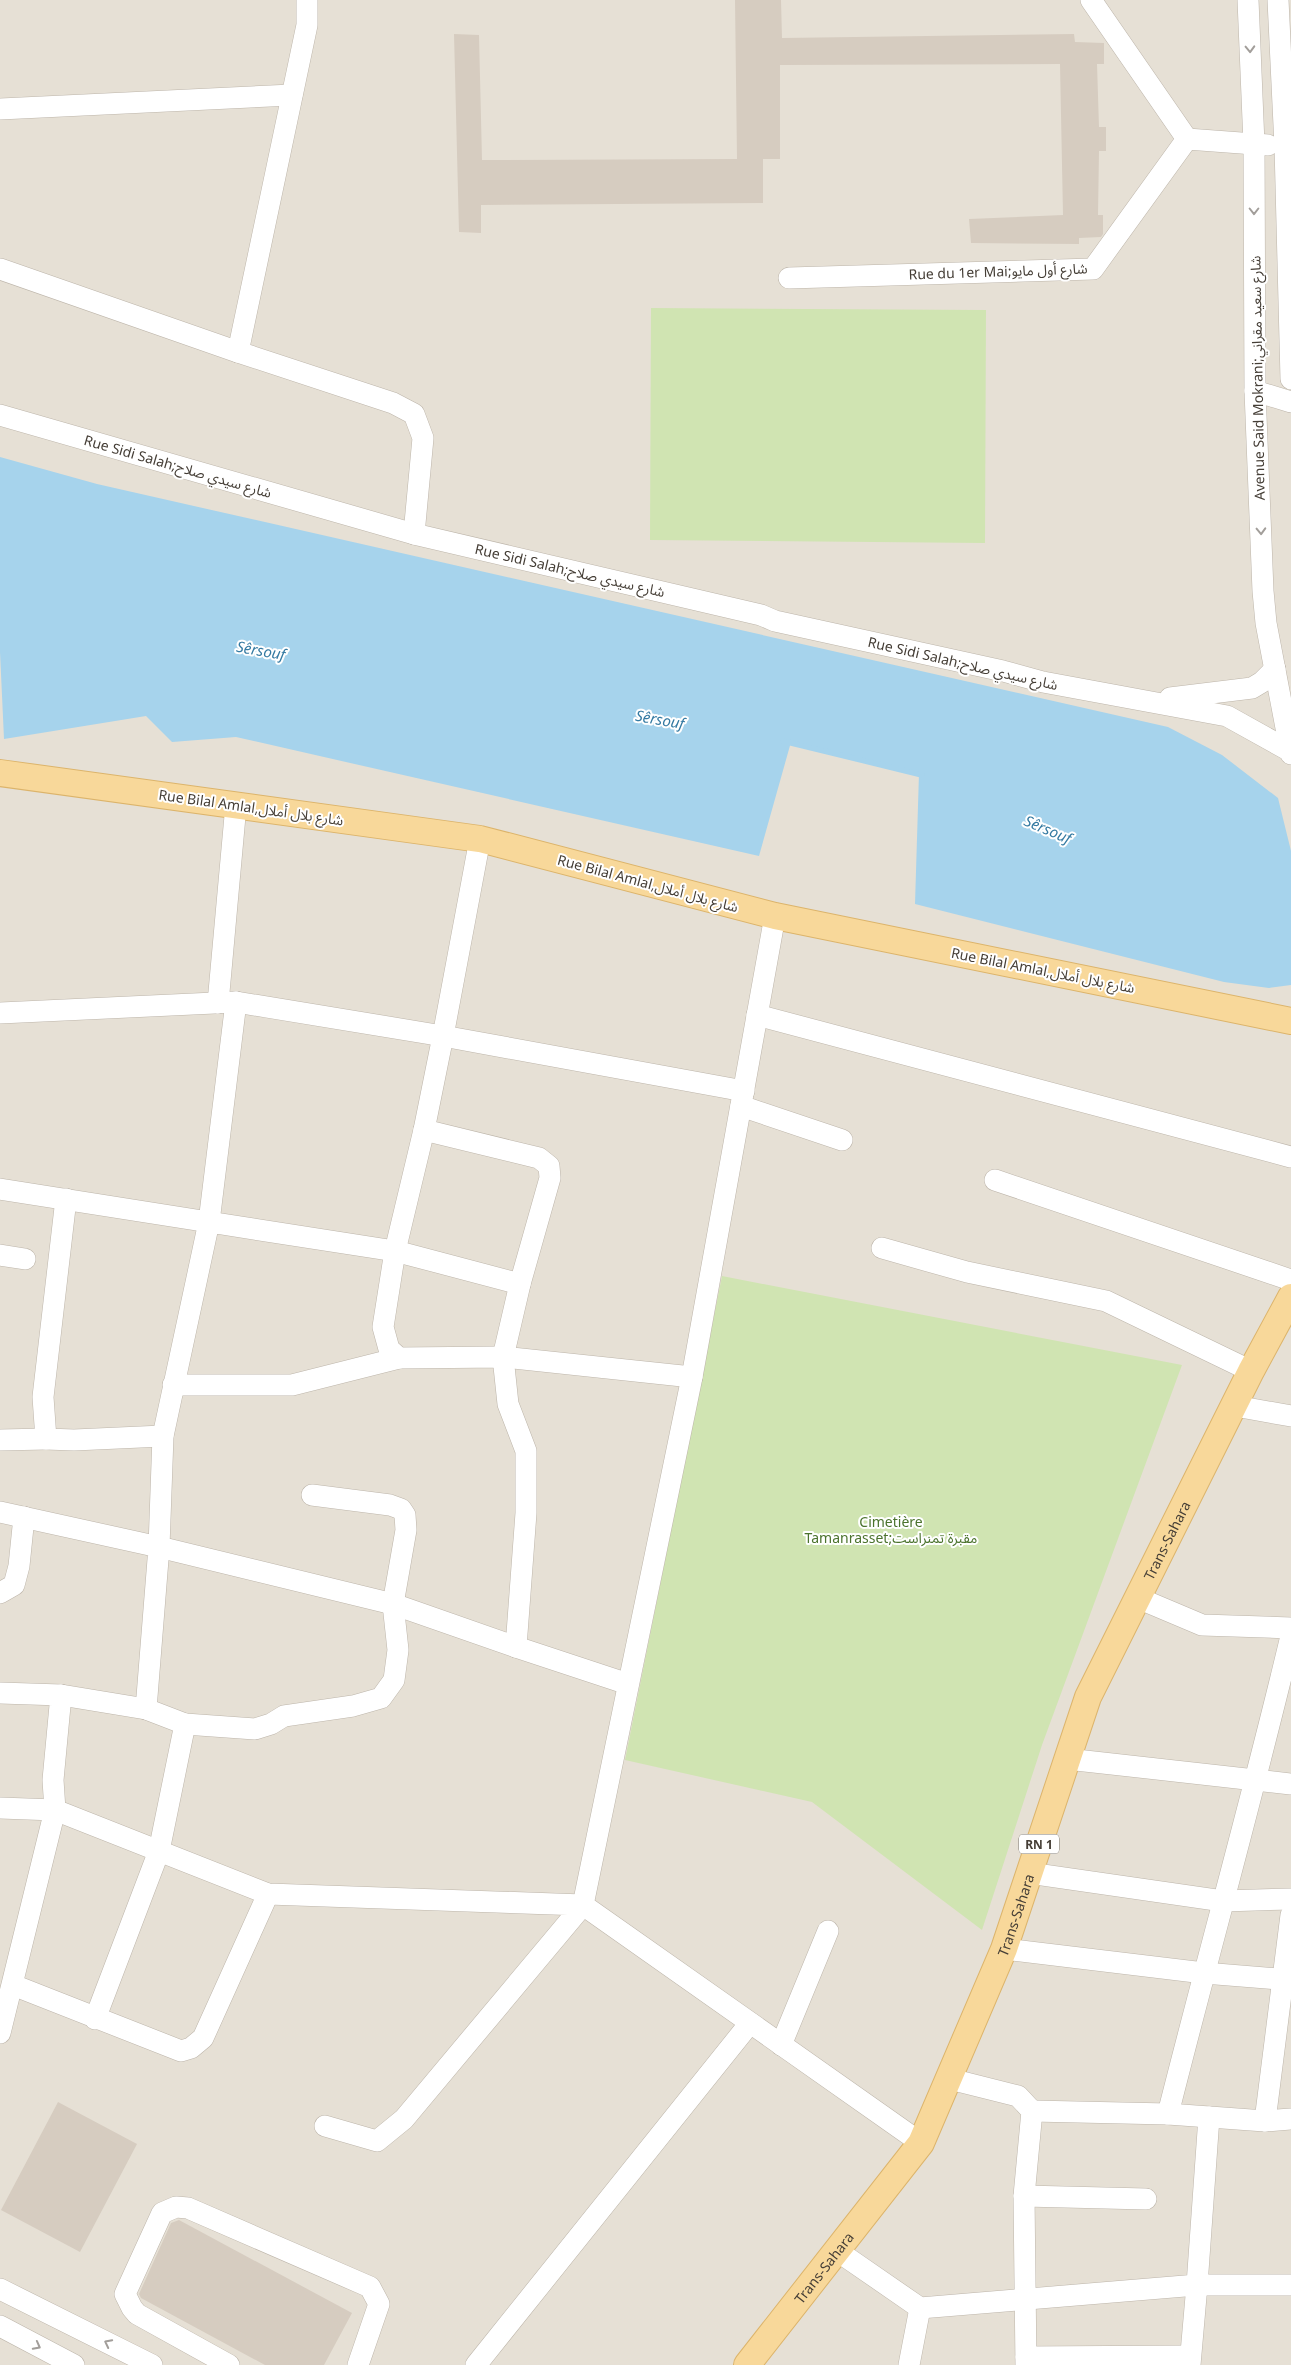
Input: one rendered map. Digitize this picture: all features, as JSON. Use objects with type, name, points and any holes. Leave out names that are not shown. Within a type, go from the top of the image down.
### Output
[{"type":"main road","name":"Rue Bilal Amlal,شارع بلال أملال","points":[[0,772],[480,839],[776,916],[1291,1021]]},
{"type":"main road","name":"Trans-Sahara","points":[[747,2365],[920,2143],[950,2079],[1004,1949],[1088,1698],[1251,1371],[1291,1297]]},
{"type":"street","points":[[238,352],[307,26],[307,0]]},
{"type":"street","points":[[1091,0],[1188,139],[1288,146]]},
{"type":"street","name":"Avenue Said Mokrani;شارع سعيد مقراني","points":[[1248,0],[1254,144],[1255,390],[1263,591],[1275,669],[1291,752]]},
{"type":"street","points":[[1278,0],[1288,146],[1291,379]]},
{"type":"street","points":[[0,108],[292,95]]},
{"type":"street","name":"Rue du 1er Mai;شارع أول مايو","points":[[790,278],[1093,269],[1188,139]]},
{"type":"street","points":[[0,269],[238,352],[393,403],[414,414],[423,438],[414,534]]},
{"type":"street","points":[[1255,390],[1291,402]]},
{"type":"street","name":"Rue Sidi Salah;شارع سيدي صلاح","points":[[0,415],[414,534],[761,615],[775,621],[1043,682],[1227,716],[1291,752]]},
{"type":"street","name":"Rue Sidi Salah;شارع سيدي صلاح","points":[[1145,701],[1252,688],[1262,682],[1275,669]]},
{"type":"street","points":[[146,1709],[159,1547],[163,1436],[209,1222],[227,1002],[236,805]]},
{"type":"street","points":[[399,1358],[389,1349],[383,1327],[395,1251],[424,1130],[480,839]]},
{"type":"street","points":[[325,2126],[377,2141],[404,2118],[583,1904],[692,1377],[776,916]]},
{"type":"street","points":[[0,1013],[227,1002],[443,1036],[742,1098],[842,1140]]},
{"type":"street","points":[[757,1015],[1291,1157]]},
{"type":"street","points":[[424,1130],[539,1158],[549,1166],[550,1178],[520,1284],[503,1357],[508,1404],[526,1451],[526,1513],[516,1647]]},
{"type":"street","points":[[995,1180],[1291,1280]]},
{"type":"street","points":[[0,1190],[66,1198],[395,1251],[520,1284]]},
{"type":"street","points":[[46,1439],[43,1397],[66,1198]]},
{"type":"street","points":[[882,1248],[967,1272],[1106,1301],[1251,1371]]},
{"type":"street","points":[[0,1256],[25,1258]]},
{"type":"street","points":[[173,1385],[292,1385],[399,1358],[503,1357],[692,1377]]},
{"type":"street","points":[[1235,1406],[1291,1416]]},
{"type":"street","points":[[0,1440],[74,1440],[163,1436]]},
{"type":"street","points":[[0,1693],[62,1695],[146,1709],[185,1724],[255,1729],[271,1724],[284,1716],[353,1706],[382,1698],[394,1680],[397,1658],[393,1604],[406,1530],[405,1515],[401,1508],[390,1505],[312,1495]]},
{"type":"street","points":[[0,1512],[159,1547],[393,1604],[628,1684]]},
{"type":"street","points":[[0,1593],[14,1585],[19,1566],[24,1517]]},
{"type":"street","points":[[1138,1598],[1202,1625],[1291,1628]]},
{"type":"street","points":[[1168,2114],[1222,1901],[1256,1780],[1291,1636]]},
{"type":"street","points":[[0,2033],[55,1810],[53,1780],[62,1695]]},
{"type":"street","points":[[95,2019],[160,1851],[185,1724]]},
{"type":"street","points":[[1067,1759],[1291,1784]]},
{"type":"street","points":[[0,1808],[55,1810],[268,1894],[583,1904],[920,2143]]},
{"type":"street","points":[[1029,1873],[1222,1901],[1291,1899]]},
{"type":"street","points":[[13,1986],[180,2051],[191,2048],[203,2038],[268,1894]]},
{"type":"street","points":[[1264,2121],[1287,1979],[1291,1915]]},
{"type":"street","points":[[782,2045],[828,1932]]},
{"type":"street","points":[[1004,1949],[1204,1973],[1287,1979]]},
{"type":"street","points":[[476,2365],[750,2023]]},
{"type":"street","points":[[950,2079],[1018,2096],[1032,2111],[1168,2114],[1264,2121],[1291,2119]]},
{"type":"street","points":[[1032,2111],[1024,2196],[1026,2361],[1190,2360],[1209,2117]]},
{"type":"street","points":[[1024,2196],[1146,2199]]},
{"type":"street","points":[[229,2365],[137,2314],[127,2300],[125,2294],[162,2213],[176,2207],[188,2208],[370,2287],[379,2304],[358,2365]]},
{"type":"street","points":[[836,2250],[920,2308],[1197,2285],[1291,2285]]},
{"type":"street","points":[[0,2289],[152,2365]]},
{"type":"street","points":[[909,2365],[920,2308]]},
{"type":"street","points":[[0,2326],[74,2365]]},
{"type":"shaded area","points":[[0,0],[1291,0],[1291,2365],[0,2365]]},
{"type":"green space","points":[[651,308],[986,310],[985,543],[650,540]]},
{"type":"green space","name":"Cimetière Tamanrasset;مقبرة تمنراست","points":[[722,1276],[1182,1365],[1042,1745],[982,1930],[812,1802],[625,1760]]},
{"type":"water","points":[[0,457],[97,484],[1168,727],[1222,755],[1278,798],[1291,851],[1291,985],[1269,988],[1224,982],[915,904],[919,773],[791,742],[759,856],[236,737],[172,742],[146,716],[4,739],[0,652]]},
{"type":"building","points":[[735,0],[781,0],[782,38],[1074,34],[1075,42],[1104,43],[1104,64],[1097,64],[1099,127],[1106,127],[1106,151],[1099,151],[1098,215],[1103,215],[1103,234],[1101,237],[1079,238],[1079,244],[971,243],[969,219],[1063,215],[1060,64],[780,65],[780,159],[763,159],[763,203],[481,205],[481,233],[459,232],[454,34],[479,35],[482,160],[737,159]]},
{"type":"building","points":[[58,2102],[137,2144],[80,2252],[1,2210]]},
{"type":"building","points":[[179,2220],[352,2313],[324,2365],[265,2365],[141,2298],[139,2294],[171,2223]]},
{"type":"waterway","name":"Sêrsouf","points":[[783,741],[922,775]]}]
